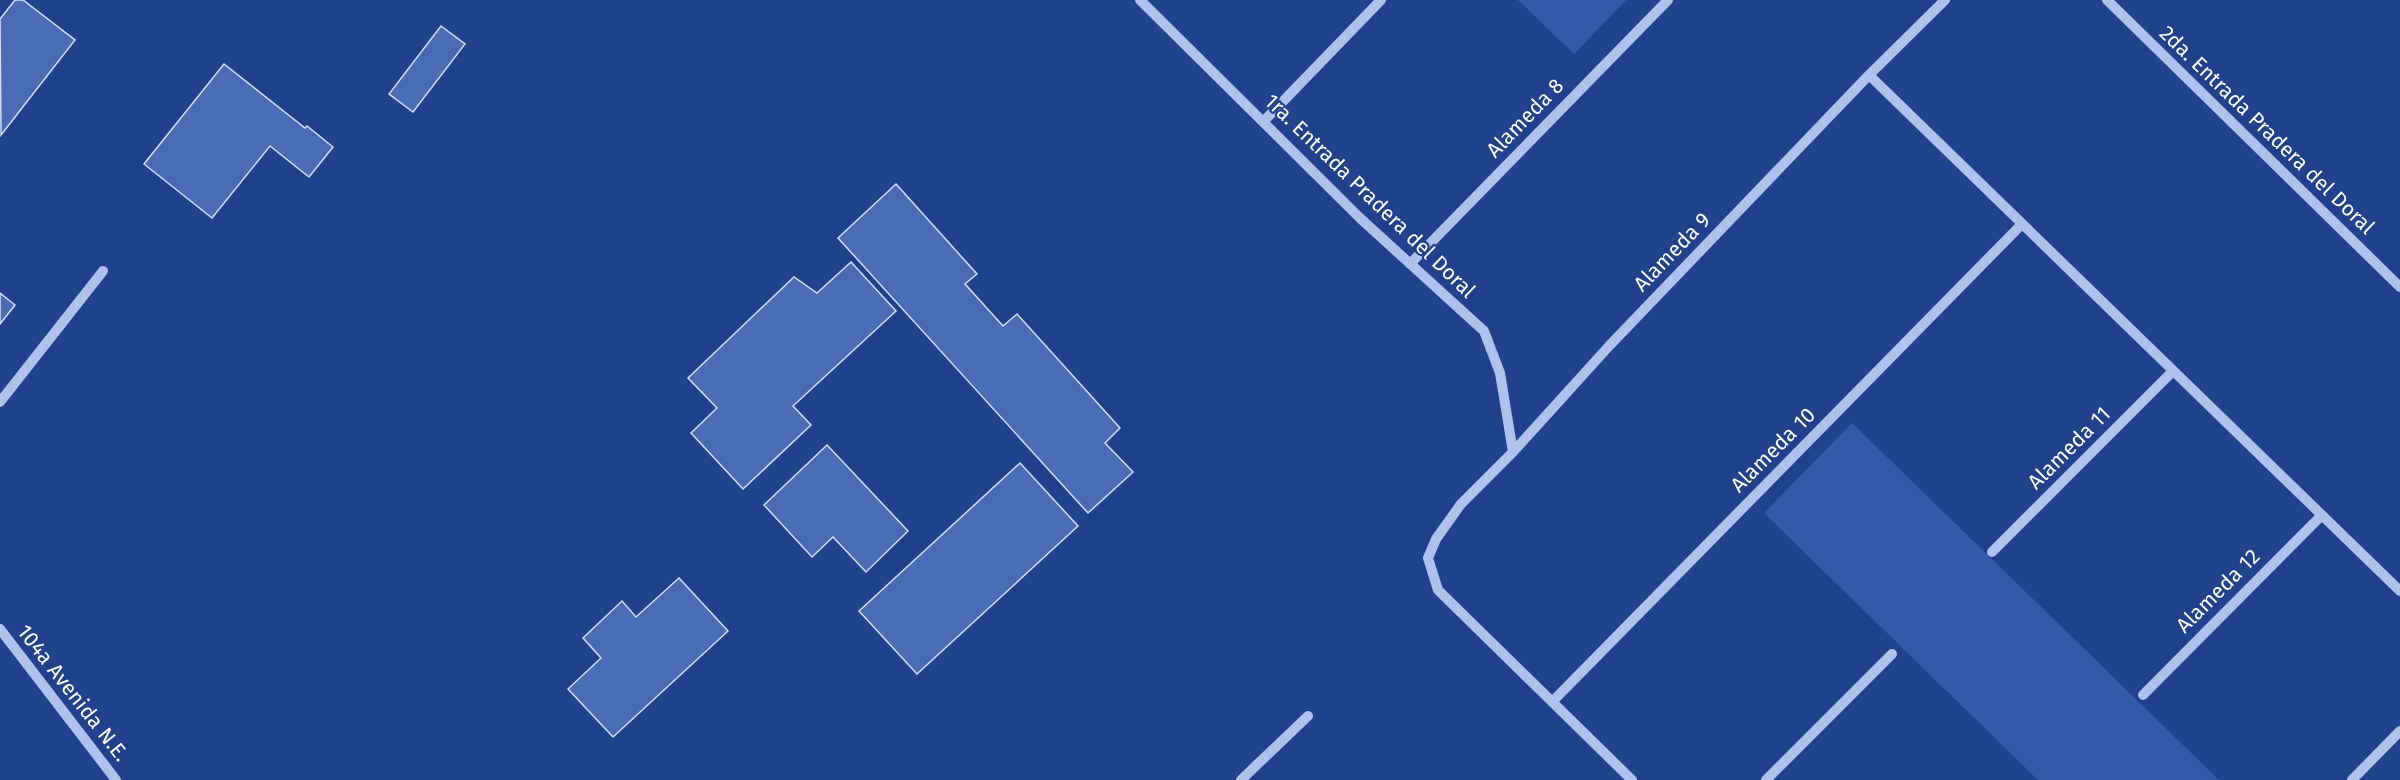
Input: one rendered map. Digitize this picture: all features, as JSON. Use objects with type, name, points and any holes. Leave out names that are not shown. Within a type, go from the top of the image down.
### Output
[{"type":"street","name":"1ra. Entrada Pradera del Doral","points":[[1140,0],[1361,219],[1484,331],[1500,373],[1513,452]]},
{"type":"street","points":[[1263,122],[1381,0]]},
{"type":"street","name":"Alameda 8","points":[[1410,264],[1668,0]]},
{"type":"street","name":"Alameda 9","points":[[1552,702],[1438,590],[1428,558],[1436,539],[1461,504],[1513,452],[1610,345],[1869,75],[1945,0]]},
{"type":"street","name":"2da. Entrada Pradera del Doral","points":[[2108,0],[2400,287]]},
{"type":"street","points":[[1869,75],[2400,591]]},
{"type":"street","name":"Alameda 10","points":[[1552,702],[2022,224]]},
{"type":"street","points":[[0,402],[103,271]]},
{"type":"street","name":"Alameda 11","points":[[1992,552],[2173,371]]},
{"type":"street","name":"Alameda 12","points":[[2143,695],[2322,515]]},
{"type":"street","name":"104a Avenida N.E.","points":[[0,629],[116,780]]},
{"type":"street","points":[[1766,780],[1892,654]]},
{"type":"street","points":[[1552,702],[1632,780]]},
{"type":"street","points":[[1242,780],[1308,716]]},
{"type":"street","points":[[2352,780],[2400,731]]},
{"type":"shaded area","points":[[1518,0],[1626,0],[1574,54]]},
{"type":"shaded area","points":[[1852,423],[2219,780],[2038,780],[1764,513]]},
{"type":"building","points":[[15,0],[23,0],[75,40],[1,135],[0,19]]},
{"type":"building","points":[[441,26],[465,44],[413,112],[389,94]]},
{"type":"building","points":[[224,64],[305,128],[307,126],[333,147],[309,177],[270,146],[212,218],[144,164]]},
{"type":"building","points":[[896,184],[977,274],[965,284],[1003,326],[1017,314],[1120,428],[1105,443],[1133,472],[1088,513],[838,238]]},
{"type":"building","points":[[851,262],[896,311],[793,406],[811,425],[743,489],[691,433],[717,408],[688,378],[794,277],[817,293]]},
{"type":"building","points":[[0,293],[15,305],[0,324]]},
{"type":"building","points":[[827,445],[908,531],[866,572],[833,537],[812,557],[764,505]]},
{"type":"building","points":[[1020,463],[1078,526],[917,674],[859,611]]},
{"type":"building","points":[[679,578],[728,631],[613,737],[568,689],[601,658],[583,638],[622,601],[636,617]]}]
